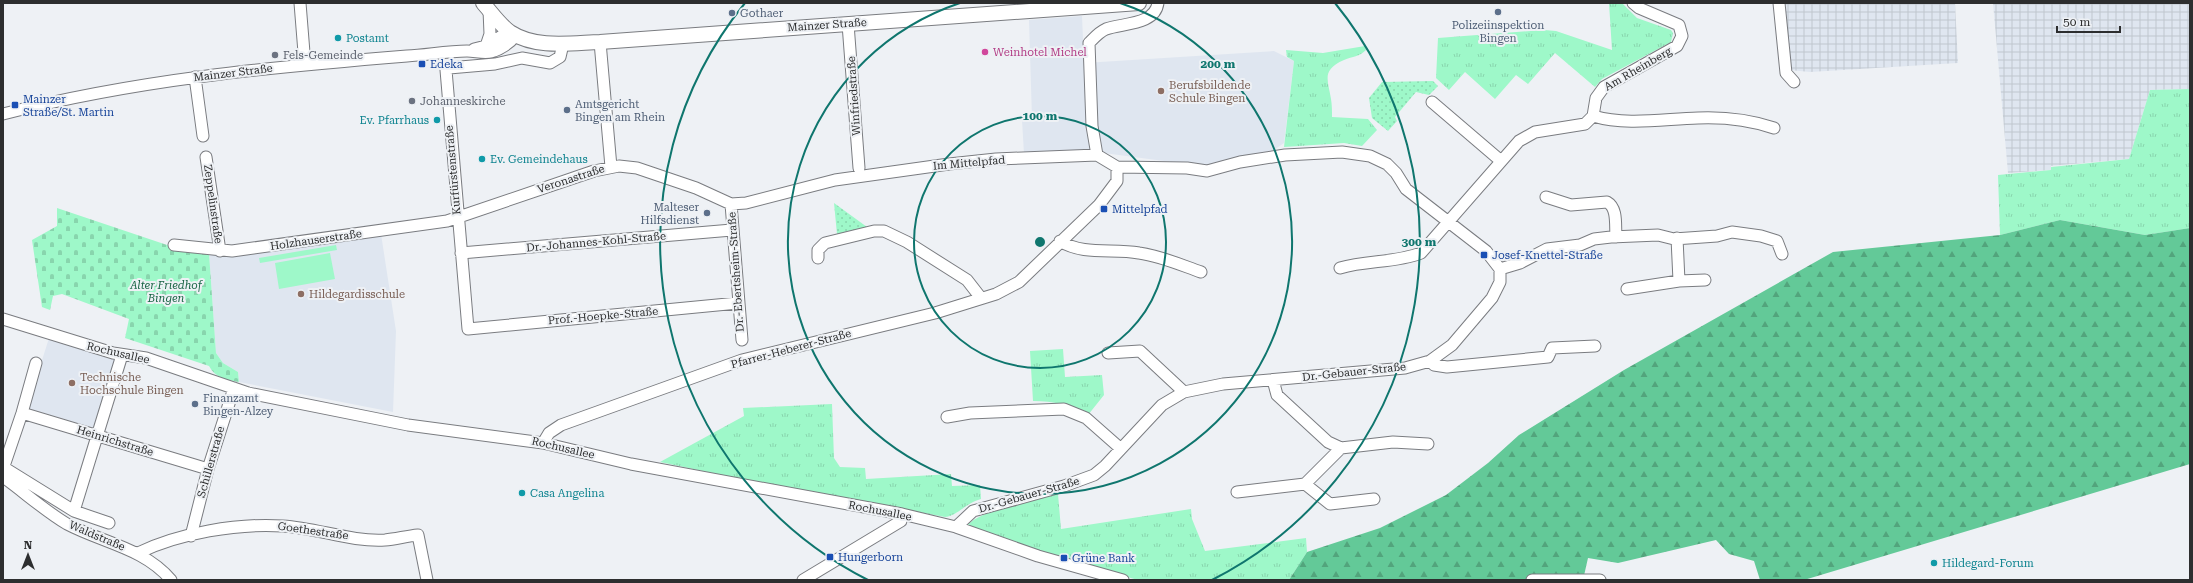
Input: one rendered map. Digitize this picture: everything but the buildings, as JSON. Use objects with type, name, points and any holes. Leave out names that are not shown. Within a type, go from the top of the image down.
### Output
[{"type":"main road","name":"Mainzer Straße","points":[[513,33],[533,41],[563,44],[1139,3]]},
{"type":"main road","points":[[486,6],[513,33]]},
{"type":"street","points":[[300,3],[306,65]]},
{"type":"street","points":[[1158,3],[1158,8],[1149,18],[1105,30],[1089,43],[1092,126],[1098,155],[1117,166],[1180,168],[1207,171],[1240,162],[1285,155],[1352,153],[1370,156],[1387,164],[1396,173],[1406,189],[1448,220],[1486,251],[1500,269],[1500,282],[1492,298],[1452,344],[1430,361],[1434,365],[1447,367],[1548,358],[1552,348],[1595,346]]},
{"type":"street","name":"Am Rheinberg","points":[[1593,116],[1596,98],[1604,87],[1677,46],[1681,40],[1682,30],[1675,22],[1647,12],[1633,3]]},
{"type":"street","points":[[1779,3],[1786,73],[1794,82]]},
{"type":"street","points":[[486,6],[490,34],[486,46]]},
{"type":"street","name":"Winfriedstraße","points":[[848,24],[859,168]]},
{"type":"street","name":"Mainzer Straße","points":[[466,51],[486,46],[513,33]]},
{"type":"street","name":"Mainzer Straße","points":[[3,114],[50,102],[195,77],[306,65],[466,51],[490,52],[506,45],[513,33]]},
{"type":"street","points":[[600,42],[611,167]]},
{"type":"street","name":"Kurfürstenstraße","points":[[468,329],[446,70],[449,68],[495,64],[522,58],[550,63],[560,57],[563,44]]},
{"type":"street","points":[[195,77],[203,136]]},
{"type":"street","points":[[1432,102],[1501,161]]},
{"type":"street","points":[[1340,268],[1356,264],[1405,258],[1421,253],[1448,220],[1519,141],[1529,134],[1547,129],[1585,124],[1593,116],[1615,121],[1700,118],[1754,122],[1774,128]]},
{"type":"street","name":"Im Mittelpfad","points":[[731,204],[746,203],[831,181],[948,164],[996,159],[1098,155]]},
{"type":"street","name":"Zeppelinstraße","points":[[206,157],[220,251]]},
{"type":"street","name":"Veronastraße","points":[[458,219],[541,188],[611,167],[627,166],[646,170],[696,188],[731,204]]},
{"type":"street","name":"Pfarrer-Heberer-Straße","points":[[543,442],[549,433],[561,425],[742,360],[935,312],[1012,287],[1099,205],[1114,187],[1118,177],[1117,166]]},
{"type":"street","points":[[1546,197],[1571,205],[1607,202],[1612,205],[1615,211],[1616,237]]},
{"type":"street","name":"Dr.-Ebertsheim-Straße","points":[[731,204],[742,340]]},
{"type":"street","name":"Holzhauserstraße","points":[[174,245],[220,251],[246,250],[458,219]]},
{"type":"street","name":"Dr.-Johannes-Kohl-Straße","points":[[461,253],[732,230]]},
{"type":"street","points":[[818,258],[818,250],[825,243],[884,230],[907,242],[967,280],[981,298]]},
{"type":"street","points":[[1500,269],[1520,263],[1547,249],[1580,245],[1594,239],[1616,237],[1658,235],[1677,238],[1716,236],[1732,232],[1746,233],[1777,242],[1782,254]]},
{"type":"street","points":[[1677,238],[1679,281]]},
{"type":"street","points":[[1060,242],[1078,249],[1122,250],[1149,254],[1201,272]]},
{"type":"street","points":[[1627,289],[1679,281],[1705,280]]},
{"type":"street","name":"Prof.-Hoepke-Straße","points":[[468,329],[738,303]]},
{"type":"street","name":"Rochusallee","points":[[3,319],[45,334],[122,356],[146,358],[234,388],[408,425],[543,442],[631,464],[902,514],[956,528],[1038,556],[1122,580]]},
{"type":"street","points":[[1108,353],[1140,351],[1184,392]]},
{"type":"street","points":[[74,511],[122,356]]},
{"type":"street","name":"Dr.-Gebauer-Straße","points":[[956,528],[972,511],[1085,479],[1105,466],[1120,448],[1162,406],[1184,392],[1211,386],[1306,375],[1405,368],[1430,361]]},
{"type":"street","points":[[36,363],[22,413],[3,470],[74,511],[109,523]]},
{"type":"street","points":[[1273,380],[1277,395],[1328,442],[1341,448],[1393,442],[1428,444]]},
{"type":"street","name":"Schillerstraße","points":[[191,536],[208,469],[234,388]]},
{"type":"street","points":[[947,417],[970,413],[1064,409],[1086,418],[1120,448]]},
{"type":"street","name":"Heinrichstraße","points":[[22,413],[208,469]]},
{"type":"street","points":[[1237,492],[1305,484],[1341,448]]},
{"type":"street","name":"Waldstraße","points":[[3,470],[67,524],[138,553],[160,567],[171,580]]},
{"type":"street","points":[[1305,484],[1330,504],[1374,499]]},
{"type":"street","points":[[803,580],[901,521],[902,514]]},
{"type":"street","name":"Goethestraße","points":[[138,553],[152,546],[191,536],[248,525],[284,526],[342,536],[384,540],[418,535],[427,580]]},
{"type":"street","points":[[1532,580],[1600,580]]},
{"type":"shaded area","points":[[1785,3],[1955,3],[1958,63],[1810,72],[1789,70]]},
{"type":"shaded area","points":[[1993,3],[2190,3],[2190,89],[2150,90],[2129,159],[2051,166],[2051,170],[2008,173]]},
{"type":"shaded area","name":"Berufsbildende Schule Bingen","points":[[1082,16],[1084,63],[1274,51],[1294,61],[1284,143],[1271,152],[1209,167],[1104,153],[1024,154],[1022,120],[1032,119],[1029,20]]},
{"type":"shaded area","name":"Hildegardisschule","points":[[381,234],[396,331],[393,412],[239,382],[238,372],[223,363],[216,353],[209,253],[235,257]]},
{"type":"shaded area","name":"Technische Hochschule Bingen","points":[[49,338],[116,359],[94,428],[27,408]]},
{"type":"green space","points":[[1609,3],[1622,3],[1637,18],[1671,30],[1673,33],[1671,42],[1602,79],[1595,87],[1555,53],[1528,84],[1516,75],[1495,99],[1465,72],[1449,90],[1436,78],[1438,38],[1544,30],[1556,31],[1612,50]]},
{"type":"green space","points":[[1365,46],[1366,50],[1337,64],[1329,72],[1328,81],[1332,117],[1368,119],[1377,130],[1362,146],[1344,143],[1284,147],[1294,61],[1287,57],[1286,50],[1323,53]]},
{"type":"green space","points":[[1433,81],[1438,86],[1429,95],[1416,92],[1395,117],[1397,121],[1388,131],[1372,118],[1369,98],[1382,82]]},
{"type":"green space","points":[[2190,89],[2190,228],[2145,235],[2060,220],[2000,235],[1998,175],[2051,170],[2051,167],[2129,159],[2150,90]]},
{"type":"green space","points":[[834,203],[867,227],[837,234]]},
{"type":"green space","name":"Alter Friedhof Bingen","points":[[57,208],[173,247],[209,253],[216,353],[223,363],[238,372],[239,382],[218,376],[209,366],[125,338],[129,319],[62,294],[53,296],[50,310],[42,307],[32,240],[57,226]]},
{"type":"green space","points":[[2060,220],[2145,235],[2190,228],[2190,464],[1804,580],[1760,580],[1754,561],[1729,554],[1716,540],[1618,563],[1588,558],[1583,580],[1289,580],[1307,552],[1380,528],[1446,495],[1488,463],[1519,435],[1624,370],[1833,252],[2000,235]]},
{"type":"green space","points":[[336,245],[337,250],[260,263],[259,258]]},
{"type":"green space","points":[[330,253],[335,279],[279,289],[275,263]]},
{"type":"green space","points":[[1063,349],[1065,377],[1102,375],[1104,395],[1088,415],[1061,404],[1033,401],[1030,351]]},
{"type":"green space","points":[[832,404],[834,458],[840,467],[865,468],[866,479],[951,474],[952,486],[980,485],[981,499],[971,503],[954,514],[945,517],[736,478],[660,462],[744,416],[743,408]]},
{"type":"green space","points":[[1058,494],[1061,529],[1191,509],[1192,519],[1205,551],[1306,538],[1307,552],[1289,580],[1138,580],[1037,552],[967,526],[973,520],[995,510]]},
{"type":"place","name":"Polizeiinspektion Bingen","points":[[1498,12]]},
{"type":"place","name":"Gothaer","points":[[732,13]]},
{"type":"place","name":"Postamt","points":[[338,38]]},
{"type":"place","name":"Weinhotel Michel","points":[[985,52]]},
{"type":"place","name":"Fels-Gemeinde","points":[[275,55]]},
{"type":"place","name":"Edeka","points":[[422,64]]},
{"type":"place","name":"Berufsbildende Schule Bingen","points":[[1161,91]]},
{"type":"place","name":"Johanneskirche","points":[[412,101]]},
{"type":"place","name":"Mainzer Straße/St. Martin","points":[[15,105]]},
{"type":"place","name":"Amtsgericht Bingen am Rhein","points":[[567,110]]},
{"type":"place","name":"Ev. Pfarrhaus","points":[[437,120]]},
{"type":"place","name":"Ev. Gemeindehaus","points":[[482,159]]},
{"type":"place","name":"Mittelpfad","points":[[1104,209]]},
{"type":"place","name":"Malteser Hilfsdienst","points":[[707,213]]},
{"type":"place","name":"Josef-Knettel-Straße","points":[[1484,255]]},
{"type":"place","name":"Hildegardisschule","points":[[301,294]]},
{"type":"place","name":"Technische Hochschule Bingen","points":[[72,383]]},
{"type":"place","name":"Finanzamt Bingen-Alzey","points":[[195,404]]},
{"type":"place","name":"Casa Angelina","points":[[522,493]]},
{"type":"place","name":"Hungerborn","points":[[830,557]]},
{"type":"place","name":"Grüne Bank","points":[[1064,558]]},
{"type":"place","name":"Hildegard-Forum","points":[[1934,563]]}]
